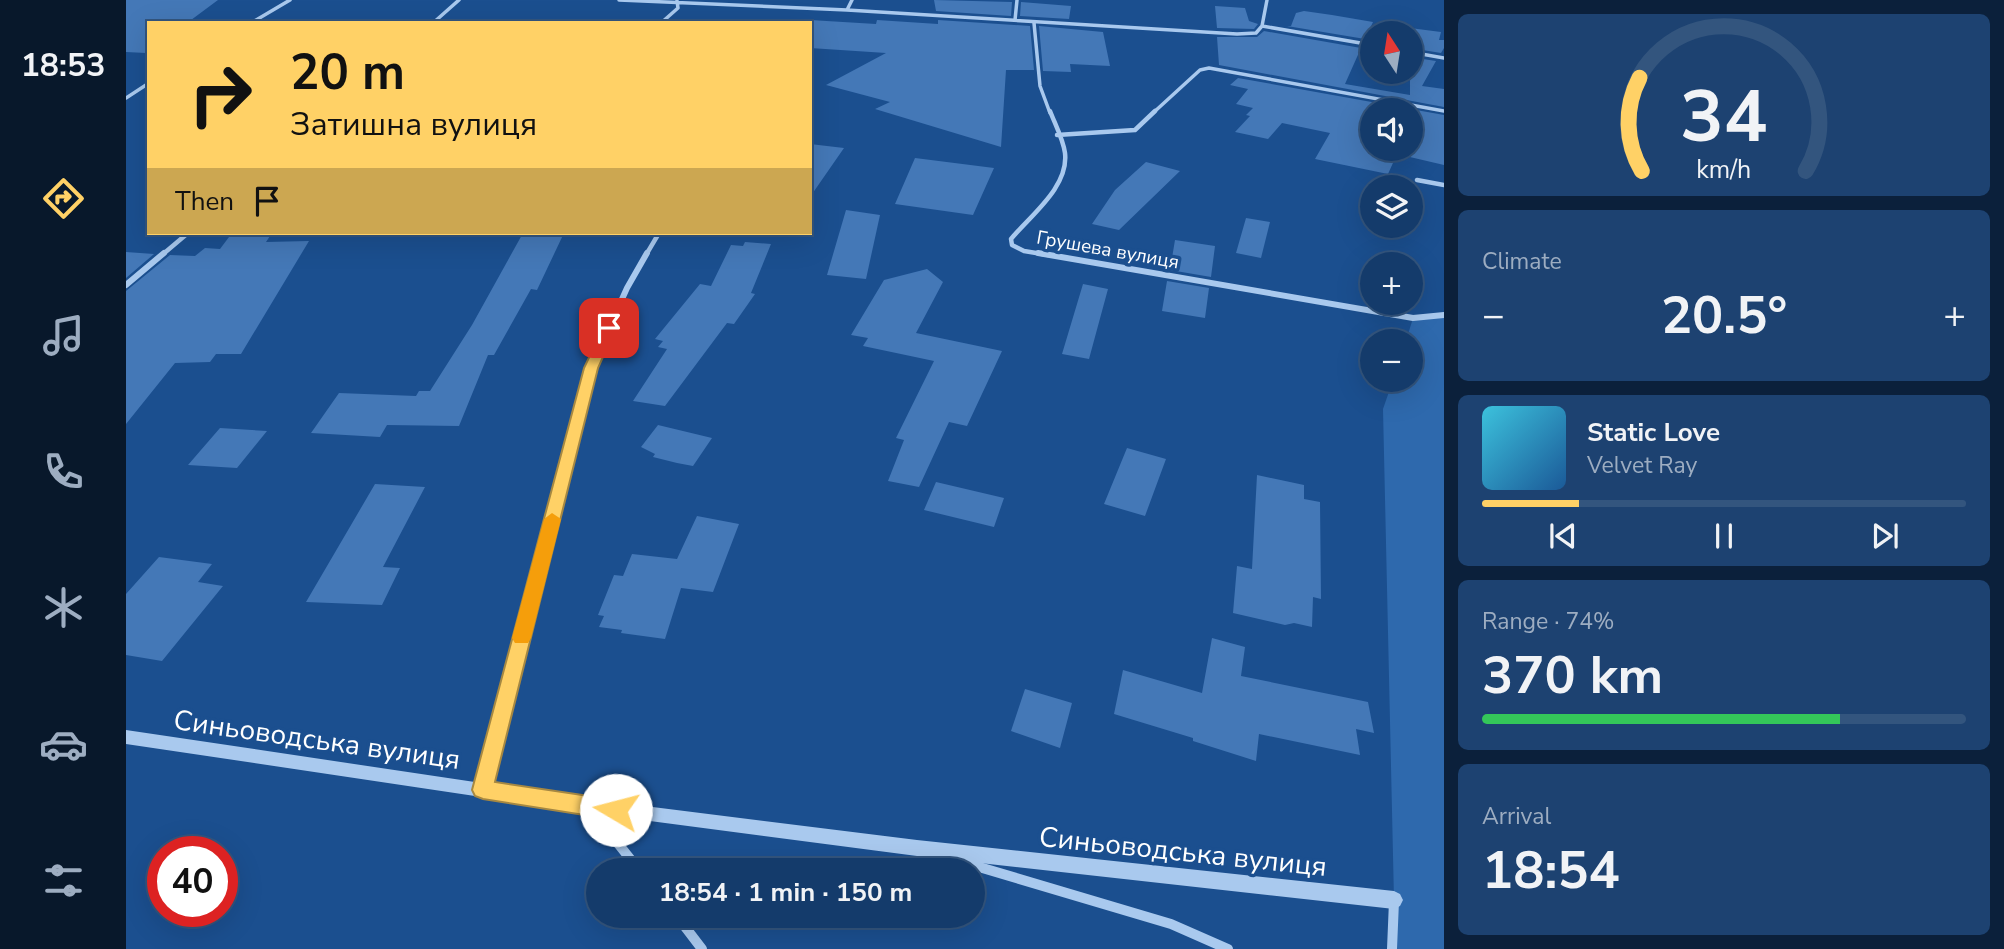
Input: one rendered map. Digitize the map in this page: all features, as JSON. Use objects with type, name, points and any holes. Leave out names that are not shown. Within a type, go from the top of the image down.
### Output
[{"type":"street","points":[[254,21],[290,0]]},
{"type":"street","points":[[435,21],[459,0]]},
{"type":"street","points":[[619,0],[848,10],[1237,34],[1256,33],[1262,26],[1267,0]]},
{"type":"street","points":[[848,10],[852,0]]},
{"type":"street","points":[[1015,20],[1017,0]]},
{"type":"street","points":[[663,21],[678,8],[677,1]]},
{"type":"street","name":"Грушева вулиця","points":[[1034,23],[1040,86],[1065,151],[1065,168],[1061,181],[1011,239],[1012,245],[1024,251],[1413,318],[1444,315]]},
{"type":"street","points":[[1262,26],[1360,44]]},
{"type":"street","points":[[1423,54],[1444,58]]},
{"type":"street","points":[[1057,135],[1135,130],[1200,70],[1209,68],[1444,111]]},
{"type":"street","points":[[126,98],[147,84]]},
{"type":"street","points":[[1423,181],[1444,185]]},
{"type":"street","points":[[126,285],[186,235]]},
{"type":"street","points":[[483,790],[591,368],[627,288],[658,235]]},
{"type":"street","name":"Синьоводська вулиця","points":[[126,737],[589,806],[917,848],[1394,900],[1392,949]]},
{"type":"street","points":[[589,806],[630,858]]},
{"type":"street","name":"Синьоводська вулиця","points":[[917,848],[1171,924],[1228,949]]},
{"type":"street","points":[[686,928],[702,949]]},
{"type":"shaded area","points":[[1444,315],[1444,949],[1392,949],[1394,900],[1383,409],[1389,392],[1423,392],[1423,329],[1410,329],[1413,318]]},
{"type":"building","points":[[126,0],[218,0],[190,21],[147,21],[147,52],[126,52]]},
{"type":"building","points":[[934,0],[1012,2],[1011,16],[936,11]]},
{"type":"building","points":[[1021,2],[1071,6],[1069,19],[1020,16]]},
{"type":"building","points":[[1215,6],[1245,8],[1249,21],[1258,24],[1254,29],[1217,28]]},
{"type":"building","points":[[1304,11],[1367,21],[1360,21],[1360,38],[1287,26],[1291,26],[1296,13]]},
{"type":"building","points":[[877,20],[938,24],[938,20],[1030,26],[1034,70],[1006,70],[1001,147],[875,109],[890,102],[826,85],[886,53],[812,48],[810,21],[876,24]]},
{"type":"building","points":[[1039,26],[1103,32],[1110,66],[1070,64],[1071,72],[1043,71]]},
{"type":"building","points":[[1423,30],[1441,32],[1439,40],[1444,40],[1444,48],[1441,53],[1423,50]]},
{"type":"building","points":[[1264,31],[1360,48],[1345,84],[1410,95],[1410,84],[1423,84],[1423,59],[1436,61],[1422,86],[1444,89],[1444,107],[1423,103],[1423,98],[1396,98],[1219,65],[1217,37],[1257,37]]},
{"type":"building","points":[[1238,78],[1360,100],[1360,161],[1394,161],[1388,174],[1315,159],[1330,133],[1282,123],[1268,139],[1235,132],[1250,116],[1246,115],[1253,108],[1236,104],[1248,89],[1230,85]]},
{"type":"building","points":[[1423,111],[1444,115],[1444,165],[1423,160]]},
{"type":"building","points":[[812,144],[844,148],[812,194]]},
{"type":"building","points":[[915,158],[994,168],[973,215],[895,204]]},
{"type":"building","points":[[1146,162],[1180,171],[1119,230],[1092,224],[1115,190]]},
{"type":"building","points":[[846,210],[880,215],[866,279],[827,275]]},
{"type":"building","points":[[1246,218],[1270,222],[1261,258],[1236,253]]},
{"type":"building","points":[[230,235],[271,235],[266,242],[309,241],[241,354],[216,354],[210,362],[175,363],[126,424],[126,291],[170,255],[195,256],[205,248],[220,249]]},
{"type":"building","points":[[522,235],[563,235],[537,290],[531,289],[494,355],[488,355],[459,426],[387,425],[380,437],[311,433],[339,393],[416,396],[419,391],[430,391],[472,325]]},
{"type":"building","points":[[1175,240],[1215,246],[1211,277],[1170,270]]},
{"type":"building","points":[[745,242],[771,244],[751,293],[755,294],[734,324],[727,323],[665,406],[633,401],[667,349],[658,347],[663,341],[655,339],[700,284],[711,286],[731,245],[743,246]]},
{"type":"building","points":[[126,252],[154,254],[126,278]]},
{"type":"building","points":[[927,269],[943,282],[916,333],[1002,351],[967,426],[949,422],[919,487],[888,481],[904,440],[896,438],[934,361],[863,346],[868,338],[851,335],[884,280]]},
{"type":"building","points":[[1167,281],[1209,288],[1205,318],[1162,311]]},
{"type":"building","points":[[1083,284],[1108,289],[1089,359],[1062,354]]},
{"type":"building","points":[[658,425],[712,438],[693,466],[677,463],[653,457],[655,454],[641,447]]},
{"type":"building","points":[[220,428],[267,431],[237,468],[188,465]]},
{"type":"building","points":[[1127,448],[1166,459],[1145,516],[1104,504]]},
{"type":"building","points":[[1257,475],[1304,485],[1304,499],[1320,502],[1321,599],[1313,597],[1312,627],[1294,623],[1285,625],[1233,613],[1237,566],[1252,569]]},
{"type":"building","points":[[936,482],[1004,498],[994,527],[924,510]]},
{"type":"building","points":[[375,484],[425,487],[383,567],[400,568],[382,605],[306,602]]},
{"type":"building","points":[[697,516],[739,524],[713,592],[681,588],[665,639],[599,627],[604,616],[598,615],[614,575],[623,576],[632,554],[677,559]]},
{"type":"building","points":[[159,557],[212,564],[198,582],[223,586],[162,661],[126,655],[126,594]]},
{"type":"building","points":[[1212,638],[1245,647],[1241,676],[1368,702],[1374,733],[1356,729],[1360,755],[1259,734],[1256,761],[1114,714],[1123,670],[1202,693]]},
{"type":"building","points":[[1025,689],[1072,703],[1060,748],[1011,731]]},
{"type":"slow traffic","points":[[522,638],[552,519]]},
{"type":"route","points":[[609,328],[591,368],[579,412],[483,790],[616,810]]}]
